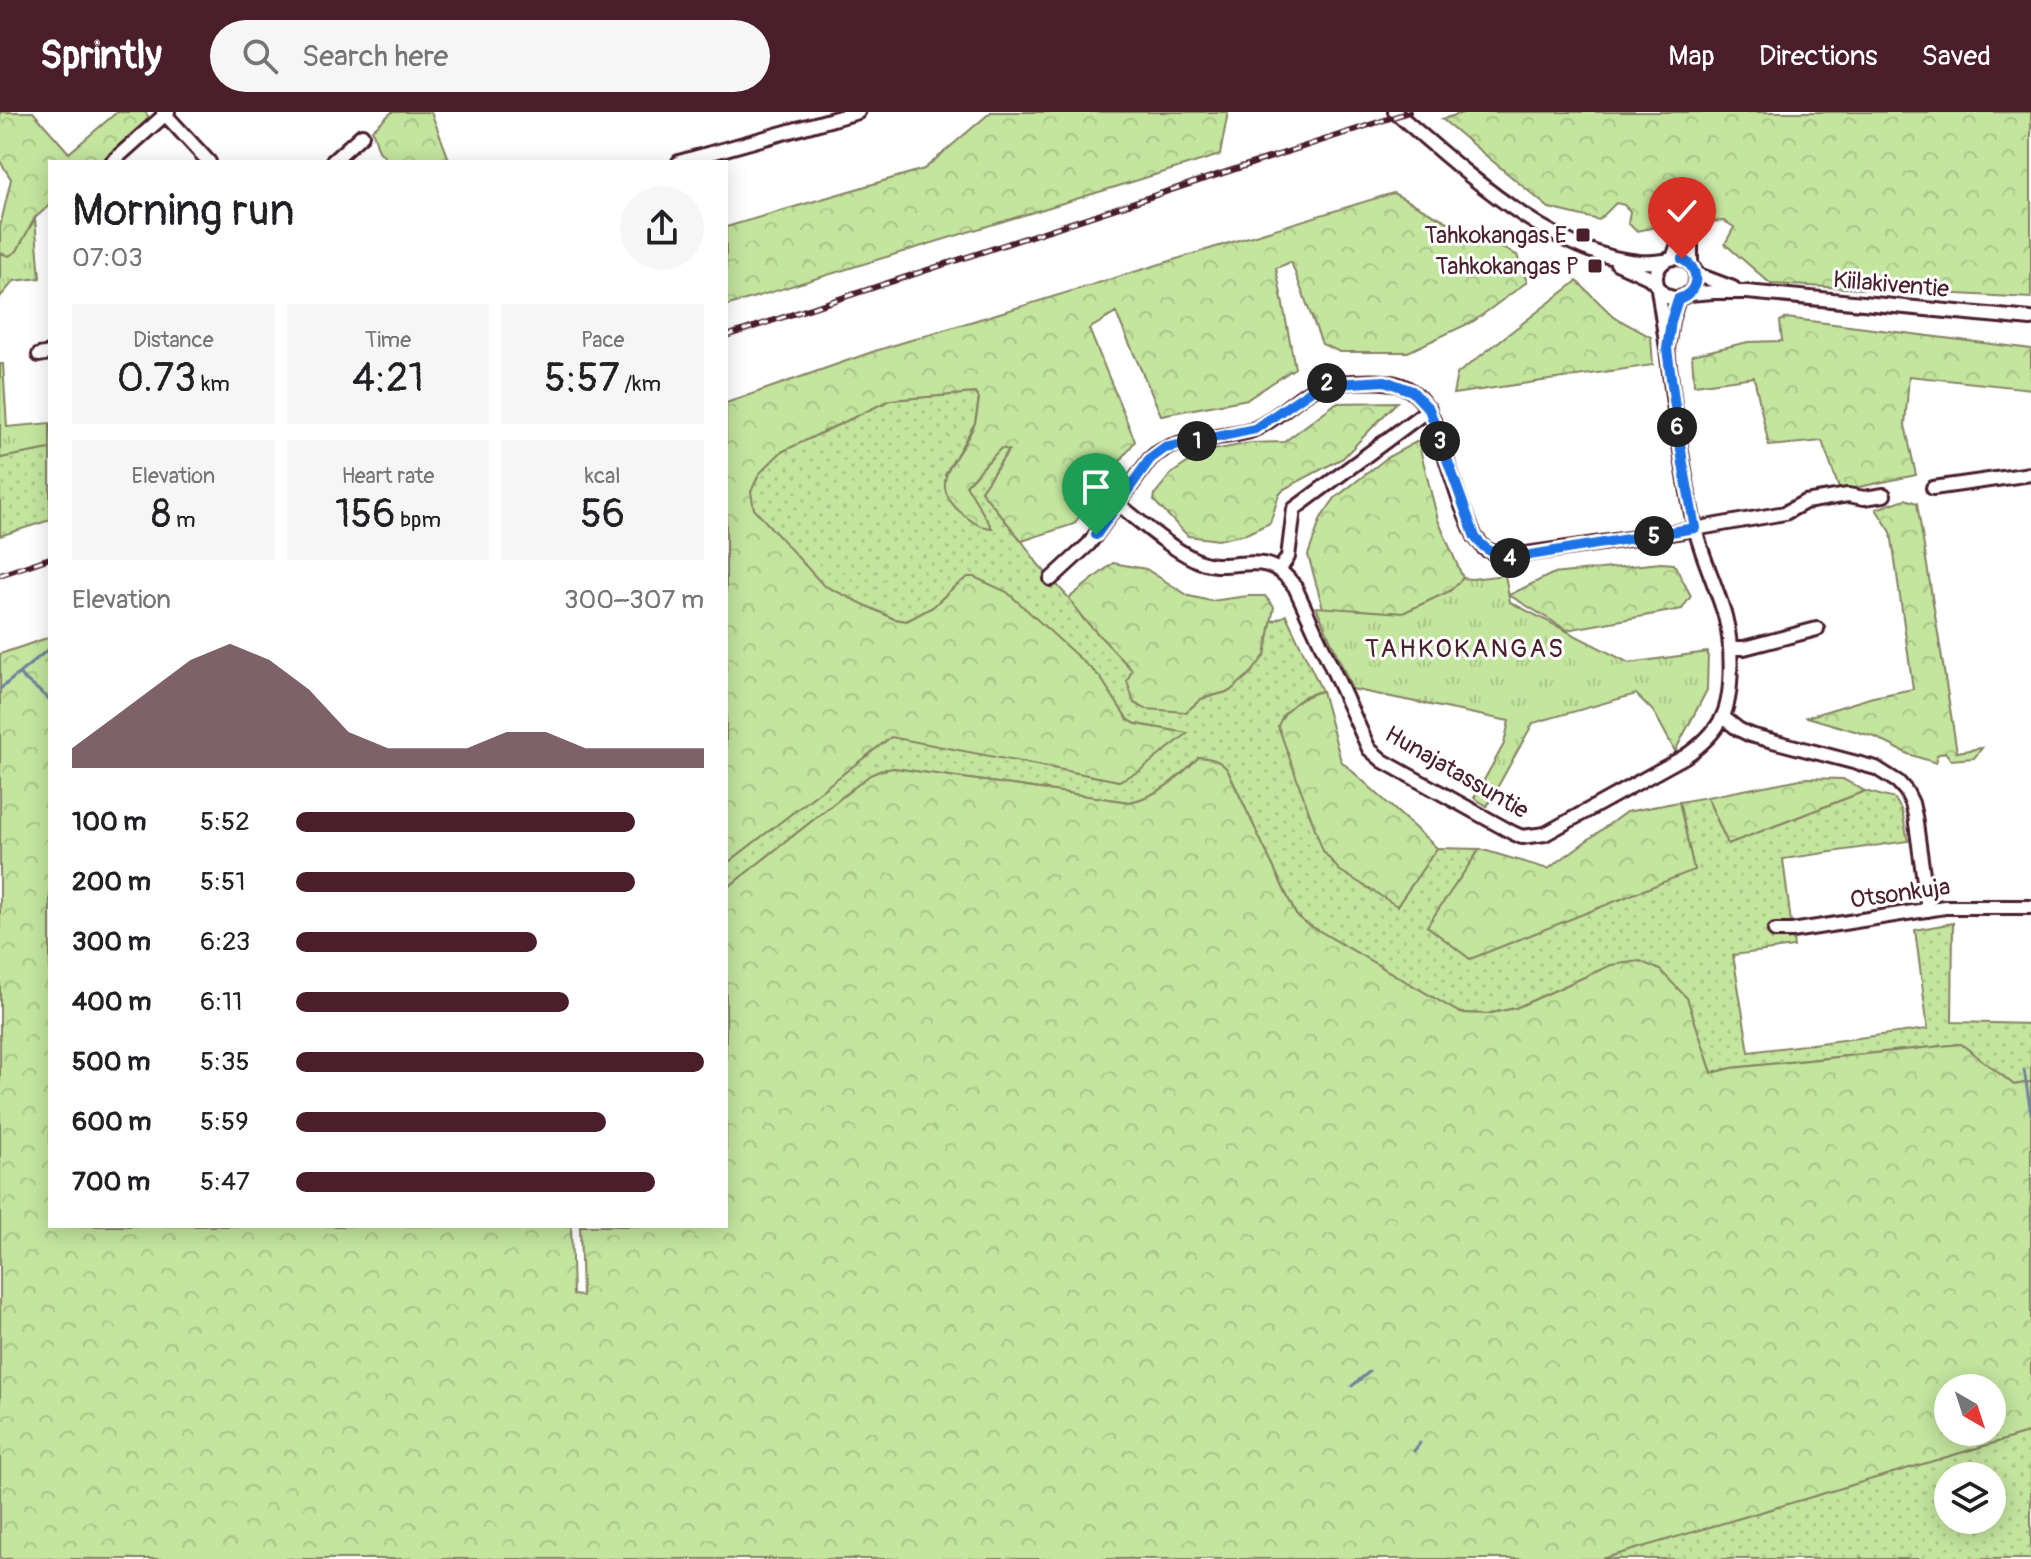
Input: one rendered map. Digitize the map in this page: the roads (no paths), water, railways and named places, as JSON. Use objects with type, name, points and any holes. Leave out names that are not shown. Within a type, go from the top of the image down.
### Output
[{"type":"street","points":[[686,160],[858,112]]},
{"type":"street","points":[[1395,112],[1512,206],[1553,233],[1648,277],[1667,297],[1684,296]]},
{"type":"street","points":[[114,160],[165,113],[207,160]]},
{"type":"street","points":[[334,160],[362,135]]},
{"type":"street","points":[[1667,349],[1671,321],[1684,296],[1695,285],[1687,230],[1669,260],[1656,273],[1657,287],[1695,528],[1726,619],[1731,648],[1730,684],[1723,717],[1750,735],[1876,768],[1898,782],[1912,803],[1928,910]]},
{"type":"street","points":[[1593,251],[1632,261],[1682,259],[1693,270]]},
{"type":"street","name":"Kiilakiventie","points":[[1693,270],[1747,292]]},
{"type":"street","name":"Kiilakiventie","points":[[1684,296],[1747,292],[2031,319]]},
{"type":"street","points":[[1051,579],[1089,544],[1150,459],[1165,448],[1255,429],[1319,385],[1385,381],[1412,391],[1429,409],[1475,537],[1492,553],[1512,558],[1785,513],[1805,502],[1848,495],[1864,498],[1884,495]]},
{"type":"street","points":[[1118,504],[1199,561],[1213,564],[1265,563],[1280,569],[1288,557],[1294,509],[1429,409]]},
{"type":"street","points":[[1933,488],[2031,474]]},
{"type":"street","name":"Hunajatassuntie","points":[[1280,569],[1295,587],[1369,749],[1383,761],[1522,837],[1545,834],[1684,757],[1703,744],[1723,717]]},
{"type":"street","points":[[1731,648],[1744,648],[1817,629]]},
{"type":"street","name":"Otsonkuja","points":[[1775,931],[1967,906],[2031,907]]},
{"type":"waterway","points":[[0,689],[48,650]]},
{"type":"waterway","points":[[19,674],[48,698]]},
{"type":"waterway","points":[[2024,1070],[2031,1113]]},
{"type":"waterway","points":[[1352,1386],[1369,1372]]},
{"type":"waterway","points":[[1414,1451],[1420,1443]]},
{"type":"railway","points":[[728,335],[1409,112]]},
{"type":"railway","points":[[0,575],[48,559]]},
{"type":"place","name":"Tahkokangas E","points":[[1583,235]]},
{"type":"place","name":"Tahkokangas P","points":[[1595,266]]},
{"type":"district","name":"TAHKOKANGAS","points":[[1465,648]]}]
